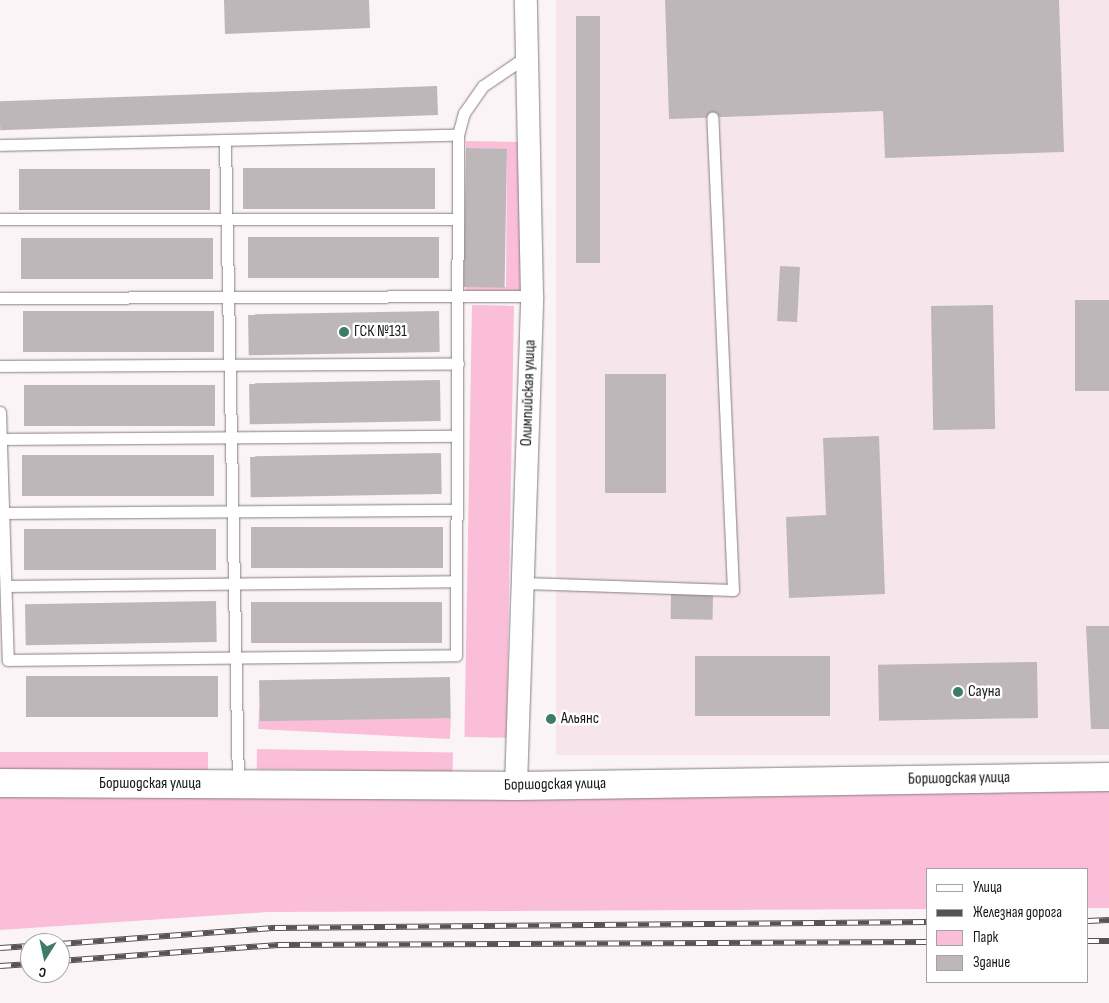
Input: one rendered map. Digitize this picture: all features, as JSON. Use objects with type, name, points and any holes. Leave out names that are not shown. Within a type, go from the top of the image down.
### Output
[{"type":"street","name":"Олимпийская улица","points":[[516,786],[532,296],[526,0]]},
{"type":"street","name":"Боршодская улица","points":[[0,783],[516,786],[1109,776]]},
{"type":"lane","points":[[0,412],[8,660],[456,655],[458,135],[464,113],[483,86],[526,56]]},
{"type":"lane","points":[[524,583],[733,590],[712,117]]},
{"type":"lane","points":[[0,145],[458,135]]},
{"type":"lane","points":[[225,141],[238,784]]},
{"type":"lane","points":[[0,219],[458,219]]},
{"type":"lane","points":[[0,298],[532,296]]},
{"type":"lane","points":[[0,366],[458,364]]},
{"type":"lane","points":[[1,439],[457,436]]},
{"type":"lane","points":[[3,513],[457,510]]},
{"type":"lane","points":[[6,586],[456,581]]},
{"type":"shaded area","points":[[556,0],[1109,0],[1109,755],[556,755]]},
{"type":"green space","points":[[466,141],[518,142],[521,293],[466,292],[466,287],[506,287],[507,149],[466,148]]},
{"type":"green space","points":[[472,305],[514,306],[506,738],[464,737]]},
{"type":"green space","points":[[259,708],[451,718],[450,739],[258,729]]},
{"type":"green space","points":[[257,749],[453,752],[453,772],[257,769]]},
{"type":"green space","points":[[0,752],[208,752],[208,772],[0,772]]},
{"type":"green space","points":[[1109,790],[1109,908],[1089,908],[1089,868],[926,868],[926,909],[268,912],[0,930],[0,792]]},
{"type":"building","points":[[224,0],[369,0],[370,28],[225,34]]},
{"type":"building","points":[[665,0],[1059,0],[1064,152],[885,158],[883,111],[669,119]]},
{"type":"building","points":[[576,16],[600,16],[600,263],[576,263]]},
{"type":"building","points":[[437,86],[438,115],[0,130],[0,101]]},
{"type":"building","points":[[466,148],[507,149],[505,288],[464,287]]},
{"type":"building","points":[[243,168],[435,168],[435,209],[243,209]]},
{"type":"building","points":[[19,169],[210,169],[210,210],[19,210]]},
{"type":"building","points":[[248,237],[439,237],[439,278],[248,278]]},
{"type":"building","points":[[21,238],[213,238],[213,279],[21,279]]},
{"type":"building","points":[[780,266],[800,267],[797,322],[777,321]]},
{"type":"building","points":[[1075,300],[1109,300],[1109,391],[1075,391]]},
{"type":"building","points":[[993,305],[995,429],[933,430],[931,306]]},
{"type":"building","points":[[23,311],[214,311],[214,352],[23,352]]},
{"type":"building","name":"ГСК №131","points":[[439,311],[440,352],[249,355],[248,314]]},
{"type":"building","points":[[605,374],[666,374],[666,493],[605,493]]},
{"type":"building","points":[[440,380],[441,421],[250,424],[249,383]]},
{"type":"building","points":[[24,385],[215,385],[215,426],[24,426]]},
{"type":"building","points":[[879,436],[885,594],[789,598],[786,517],[826,515],[823,438]]},
{"type":"building","points":[[441,453],[442,494],[251,497],[250,456]]},
{"type":"building","points":[[22,455],[214,455],[214,496],[22,496]]},
{"type":"building","points":[[251,527],[443,527],[443,568],[251,568]]},
{"type":"building","points":[[24,529],[216,529],[216,570],[24,570]]},
{"type":"building","points":[[671,594],[713,595],[713,620],[671,619]]},
{"type":"building","points":[[216,601],[217,642],[26,645],[25,604]]},
{"type":"building","points":[[251,602],[442,602],[442,643],[251,643]]},
{"type":"building","points":[[1086,626],[1109,626],[1109,729],[1091,729]]},
{"type":"building","points":[[695,656],[830,656],[830,716],[695,716]]},
{"type":"building","name":"Сауна","points":[[1037,662],[1038,718],[879,721],[878,665]]},
{"type":"building","points":[[26,676],[218,676],[218,717],[26,717]]},
{"type":"building","points":[[450,677],[451,718],[260,721],[259,680]]},
{"type":"railway","points":[[1089,921],[1109,920]]},
{"type":"railway","points":[[70,943],[275,928],[926,922]]},
{"type":"railway","points":[[1089,941],[1109,941]]},
{"type":"railway","points":[[70,960],[278,945],[926,942]]},
{"type":"railway","points":[[0,948],[20,947]]},
{"type":"railway","points":[[0,966],[20,965]]},
{"type":"place","name":"ГСК №131","points":[[344,332]]},
{"type":"place","name":"Сауна","points":[[958,692]]},
{"type":"place","name":"Альянс","points":[[551,719]]}]
